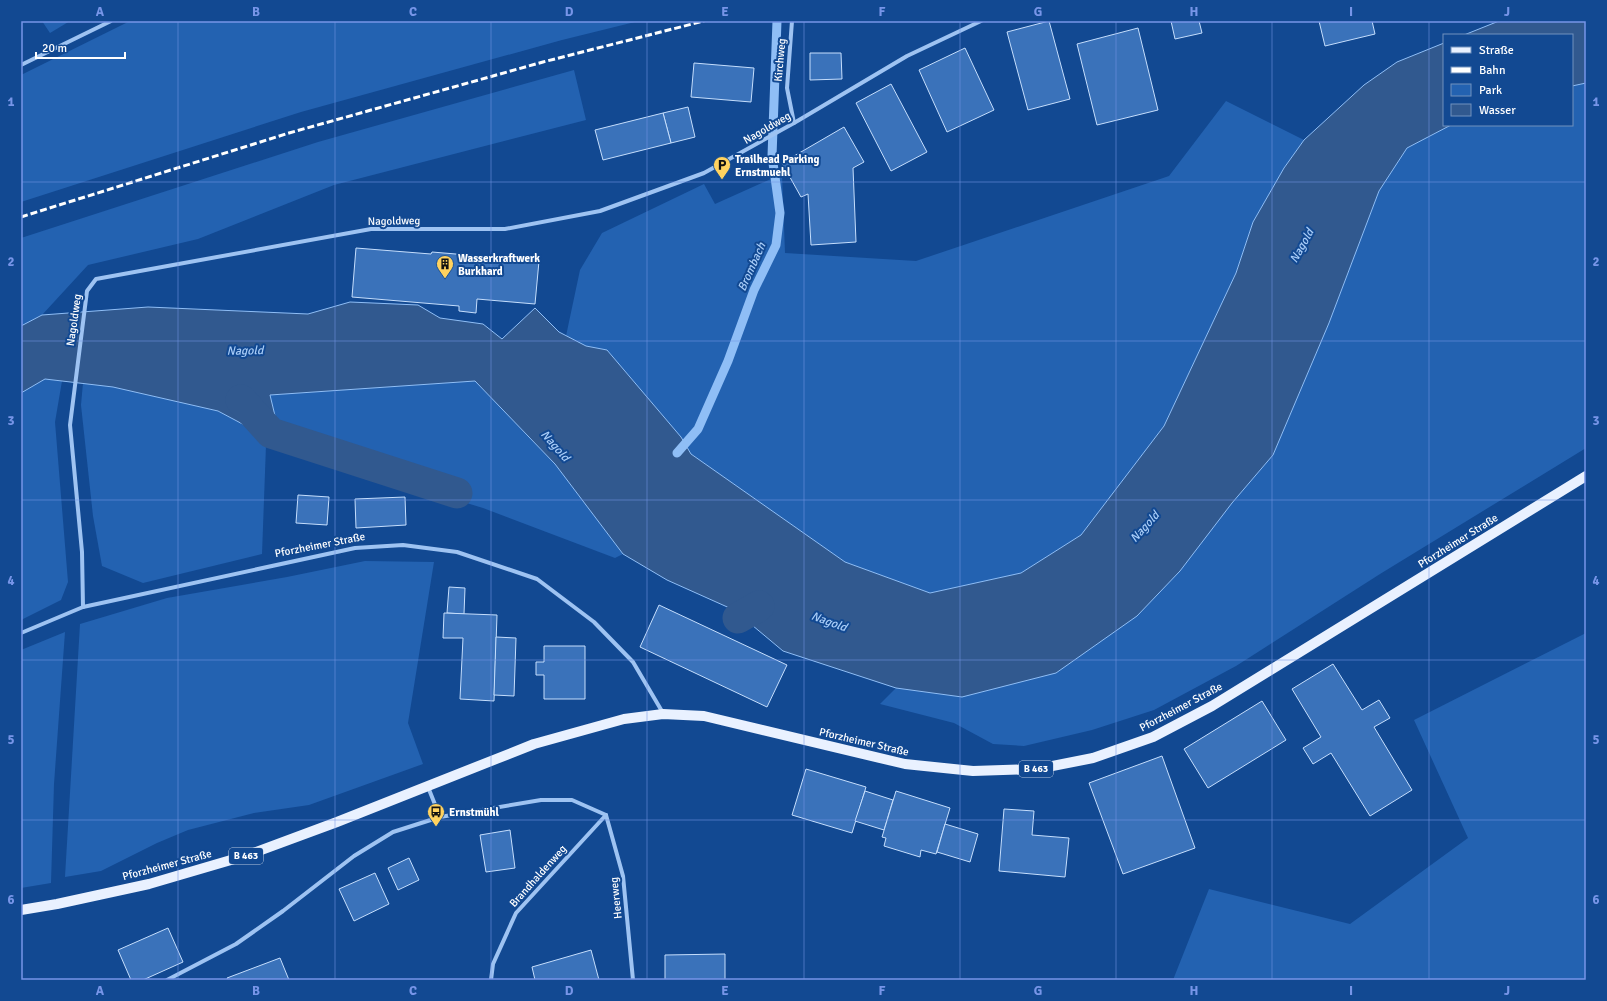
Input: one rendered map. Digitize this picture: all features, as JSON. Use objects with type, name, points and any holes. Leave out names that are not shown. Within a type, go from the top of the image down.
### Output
[{"type":"main road","name":"Pforzheimer Straße","points":[[21,910],[57,904],[149,884],[248,855],[337,822],[534,744],[624,719],[663,714],[704,716],[834,748],[913,765],[973,771],[1037,769],[1093,758],[1153,737],[1212,706],[1586,476]]},
{"type":"street","points":[[21,65],[111,21]]},
{"type":"street","name":"Kirchweg","points":[[792,21],[786,88],[794,123]]},
{"type":"street","name":"Nagoldweg","points":[[83,607],[82,552],[70,426],[87,292],[96,279],[371,229],[504,229],[600,211],[704,173],[763,141],[907,56],[981,21]]},
{"type":"street","name":"Pforzheimer Straße","points":[[21,633],[83,607],[355,548],[403,545],[457,552],[537,579],[594,622],[633,662],[663,714]]},
{"type":"street","points":[[427,786],[440,816]]},
{"type":"street","points":[[167,980],[236,944],[283,911],[354,856],[393,832],[440,816],[541,800],[572,800],[606,815]]},
{"type":"street","name":"Brandhaldenweg","points":[[491,980],[493,964],[516,913],[606,815]]},
{"type":"street","name":"Heerweg","points":[[606,815],[623,876],[633,980]]},
{"type":"green space","points":[[42,21],[70,21],[50,33]]},
{"type":"green space","points":[[130,21],[639,21],[562,40],[301,112],[21,202],[21,75]]},
{"type":"green space","points":[[574,70],[586,120],[334,185],[198,239],[88,265],[42,315],[21,326],[21,238],[318,142]]},
{"type":"green space","points":[[1586,83],[1586,448],[1380,574],[1236,666],[1154,710],[1092,730],[1024,746],[993,744],[954,723],[880,704],[896,688],[962,697],[1232,503],[1273,455],[1329,323],[1379,191],[1407,148],[1449,126],[1573,126],[1573,86]]},
{"type":"green space","points":[[1226,101],[1304,140],[1284,168],[1253,222],[1236,273],[1164,426],[1081,535],[1021,573],[930,593],[845,562],[691,454],[681,437],[607,350],[586,346],[566,336],[580,270],[602,233],[704,184],[715,204],[782,174],[785,253],[916,261],[1169,176]]},
{"type":"green space","points":[[45,379],[62,381],[55,422],[68,582],[61,600],[21,620],[21,393]]},
{"type":"green space","points":[[475,381],[555,464],[623,554],[615,558],[483,508],[460,501],[461,485],[277,424],[270,395]]},
{"type":"green space","points":[[83,383],[113,387],[218,411],[265,436],[266,445],[262,554],[143,583],[102,566],[93,516],[81,405]]},
{"type":"green space","points":[[365,561],[434,562],[408,723],[423,764],[309,805],[254,813],[188,830],[157,843],[101,871],[65,877],[80,624],[167,598],[287,577]]},
{"type":"green space","points":[[65,632],[54,784],[51,883],[21,888],[21,650]]},
{"type":"green space","points":[[1586,633],[1586,980],[1173,980],[1209,889],[1350,924],[1468,838],[1414,720]]},
{"type":"water","points":[[1499,21],[1586,21],[1586,83],[1573,86],[1573,34],[1466,34]]},
{"type":"water","name":"Nagold","points":[[1443,43],[1443,126],[1449,126],[1407,148],[1379,191],[1329,323],[1273,455],[1232,503],[1180,571],[1137,616],[1056,673],[962,697],[896,688],[783,651],[734,610],[667,580],[623,554],[555,464],[475,381],[270,395],[277,424],[265,436],[218,411],[113,387],[45,379],[21,393],[21,326],[42,315],[148,307],[308,314],[350,302],[418,305],[440,318],[483,324],[502,339],[535,308],[559,332],[586,346],[607,350],[681,437],[691,454],[845,562],[930,593],[1021,573],[1081,535],[1164,426],[1236,273],[1253,222],[1284,168],[1304,140],[1364,85],[1397,62]]},
{"type":"building","points":[[1049,21],[1070,99],[1028,110],[1007,32]]},
{"type":"building","points":[[1171,21],[1199,21],[1202,33],[1175,39]]},
{"type":"building","points":[[1319,21],[1372,21],[1375,34],[1325,46]]},
{"type":"building","points":[[1138,28],[1158,110],[1097,125],[1077,44]]},
{"type":"building","points":[[965,48],[994,110],[947,132],[919,70]]},
{"type":"building","points":[[810,53],[841,53],[842,79],[810,80]]},
{"type":"building","points":[[694,63],[754,68],[751,102],[691,97]]},
{"type":"building","points":[[891,84],[927,152],[891,171],[856,103]]},
{"type":"building","points":[[688,107],[695,137],[671,143],[663,113]]},
{"type":"building","points":[[663,113],[671,143],[603,160],[595,130]]},
{"type":"building","points":[[844,127],[864,162],[853,168],[856,242],[811,245],[808,194],[801,197],[782,163]]},
{"type":"building","name":"Wasserkraftwerk Burkhard","points":[[356,248],[431,254],[432,252],[539,261],[535,304],[477,299],[476,313],[459,311],[459,306],[352,297]]},
{"type":"building","points":[[298,495],[329,497],[327,525],[296,523]]},
{"type":"building","points":[[405,497],[406,525],[356,528],[355,499]]},
{"type":"building","points":[[449,587],[465,588],[464,614],[447,613]]},
{"type":"building","points":[[659,605],[787,665],[767,707],[640,647]]},
{"type":"building","points":[[444,613],[497,615],[494,701],[460,699],[463,638],[443,638]]},
{"type":"building","points":[[496,637],[516,638],[514,696],[494,695]]},
{"type":"building","points":[[544,646],[585,646],[585,699],[544,699],[544,675],[536,675],[536,662],[544,662]]},
{"type":"building","points":[[1333,664],[1362,710],[1379,700],[1390,718],[1374,727],[1412,790],[1370,816],[1331,753],[1313,764],[1303,748],[1321,737],[1292,689]]},
{"type":"building","points":[[1262,701],[1286,740],[1208,788],[1184,749]]},
{"type":"building","points":[[1162,756],[1195,848],[1123,874],[1089,783]]},
{"type":"building","points":[[806,769],[866,787],[852,833],[792,815]]},
{"type":"building","points":[[865,791],[893,800],[884,830],[855,821]]},
{"type":"building","points":[[896,791],[950,808],[936,854],[921,850],[920,857],[884,846],[886,838],[882,837]]},
{"type":"building","points":[[1004,809],[1034,811],[1032,835],[1069,838],[1065,877],[999,871]]},
{"type":"building","points":[[945,824],[978,834],[970,862],[937,852]]},
{"type":"building","points":[[510,830],[515,868],[486,872],[480,835]]},
{"type":"building","points":[[409,858],[419,880],[398,890],[388,868]]},
{"type":"building","points":[[375,873],[389,904],[354,921],[339,889]]},
{"type":"building","points":[[168,928],[183,962],[143,980],[131,980],[118,950]]},
{"type":"building","points":[[591,950],[599,980],[535,980],[532,967]]},
{"type":"building","points":[[725,954],[725,980],[665,980],[665,955]]},
{"type":"building","points":[[280,958],[289,980],[228,980],[227,978]]},
{"type":"waterway","name":"Brombach","points":[[677,453],[698,429],[728,361],[754,290],[776,245],[780,213],[772,156],[777,21]]},
{"type":"waterway","points":[[241,400],[271,433],[457,493]]},
{"type":"waterway","points":[[738,618],[759,606]]},
{"type":"railway","points":[[21,217],[289,133],[543,62],[704,21]]},
{"type":"place","name":"Trailhead Parking Ernstmuehl","points":[[722,180]]},
{"type":"place","name":"Wasserkraftwerk Burkhard","points":[[445,279]]},
{"type":"place","name":"Ernstmühl","points":[[436,827]]}]
